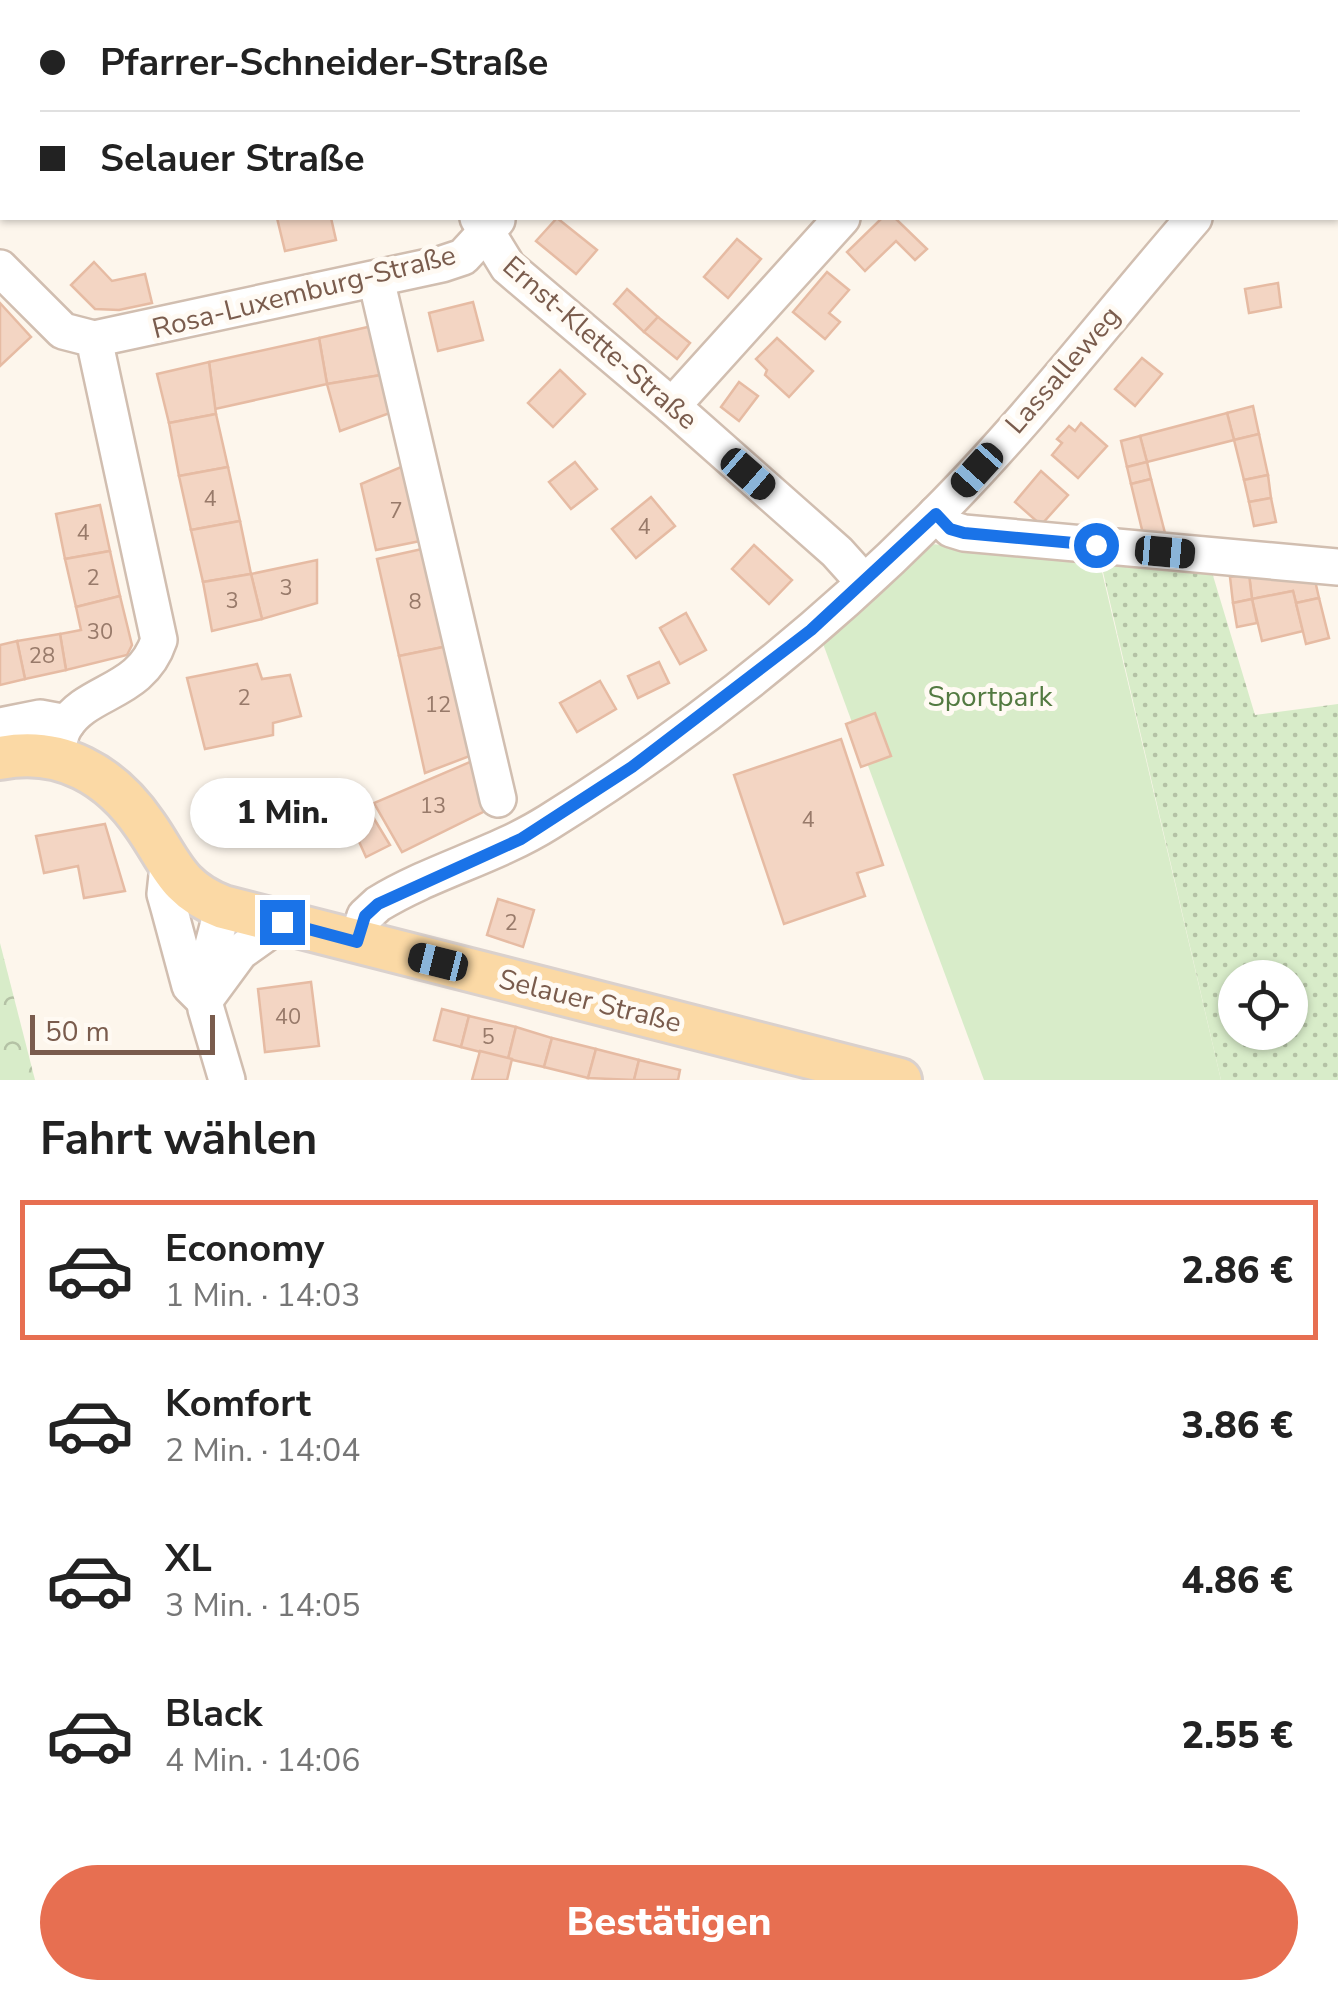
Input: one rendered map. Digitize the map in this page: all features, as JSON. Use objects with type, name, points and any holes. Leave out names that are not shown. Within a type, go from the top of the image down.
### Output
[{"type":"main road","points":[[0,758],[30,754],[62,740],[88,770],[119,792],[148,829],[168,866]]},
{"type":"main road","name":"Selauer Straße","points":[[168,866],[194,892],[223,906],[900,1080]]},
{"type":"street","points":[[672,406],[840,220]]},
{"type":"street","name":"Lassalleweg","points":[[357,942],[365,916],[378,904],[521,839],[679,733],[811,630],[936,514],[1192,220]]},
{"type":"street","name":"Ernst-Klette-Straße","points":[[488,223],[508,267],[672,406],[837,552],[864,582]]},
{"type":"street","name":"Rosa-Luxemburg-Straße","points":[[94,339],[463,257],[488,223]]},
{"type":"street","points":[[0,268],[63,331],[94,339],[159,640],[152,661],[127,682],[76,712],[62,740],[40,718],[0,726]]},
{"type":"street","points":[[376,279],[498,799]]},
{"type":"street","points":[[936,514],[950,529],[964,533],[1338,567]]},
{"type":"street","points":[[168,866],[165,894],[190,986],[204,1000]]},
{"type":"street","points":[[223,906],[203,978],[204,1000],[227,1080]]},
{"type":"street","points":[[204,1000],[240,952],[282,922]]},
{"type":"green space","name":"Sportpark","points":[[931,544],[1099,559],[1221,1080],[984,1080],[822,641]]},
{"type":"green space","points":[[1100,559],[1211,569],[1255,715],[1338,704],[1338,1080],[1221,1080]]},
{"type":"green space","points":[[0,943],[35,1080],[0,1080]]},
{"type":"building","points":[[277,220],[331,220],[336,240],[285,251]]},
{"type":"building","points":[[560,220],[597,250],[576,274],[536,241]]},
{"type":"building","points":[[880,220],[897,220],[927,249],[915,260],[896,241],[865,271],[847,252]]},
{"type":"building","points":[[737,239],[761,259],[728,298],[704,277]]},
{"type":"building","points":[[94,262],[112,281],[145,274],[152,303],[119,310],[95,309],[71,285]]},
{"type":"building","points":[[827,272],[849,290],[829,313],[840,322],[825,339],[793,312]]},
{"type":"building","points":[[1278,283],[1281,307],[1249,313],[1245,289]]},
{"type":"building","points":[[627,289],[658,317],[644,332],[614,304]]},
{"type":"building","points":[[473,302],[483,340],[438,351],[429,313]]},
{"type":"building","points":[[0,303],[31,337],[0,366]]},
{"type":"building","points":[[658,317],[690,343],[677,359],[644,332]]},
{"type":"building","points":[[381,324],[393,373],[327,384],[319,338]]},
{"type":"building","points":[[319,338],[327,384],[215,409],[209,362]]},
{"type":"building","points":[[777,338],[813,371],[789,397],[765,375],[767,370],[756,359]]},
{"type":"building","points":[[1142,358],[1162,374],[1135,406],[1115,389]]},
{"type":"building","points":[[209,362],[216,414],[169,423],[157,374]]},
{"type":"building","points":[[560,370],[585,394],[553,427],[528,403]]},
{"type":"building","points":[[393,373],[401,409],[340,431],[327,384]]},
{"type":"building","points":[[739,382],[758,396],[739,421],[721,407]]},
{"type":"building","points":[[1253,406],[1259,434],[1234,440],[1227,413]]},
{"type":"building","points":[[1227,413],[1234,440],[1147,462],[1140,436]]},
{"type":"building","points":[[216,414],[228,467],[179,476],[169,423]]},
{"type":"building","points":[[1081,423],[1107,446],[1078,478],[1052,455],[1062,443],[1057,439],[1069,426],[1075,431]]},
{"type":"building","points":[[1259,434],[1268,475],[1244,480],[1234,440]]},
{"type":"building","points":[[1140,436],[1147,462],[1127,467],[1121,441]]},
{"type":"building","points":[[413,462],[430,539],[376,550],[361,484]]},
{"type":"building","points":[[575,462],[597,489],[571,509],[549,482]]},
{"type":"building","points":[[1147,462],[1151,479],[1131,484],[1127,467]]},
{"type":"building","points":[[228,467],[240,521],[191,530],[179,476]]},
{"type":"building","points":[[1041,471],[1068,495],[1041,525],[1015,502]]},
{"type":"building","points":[[1268,475],[1271,498],[1249,502],[1244,480]]},
{"type":"building","points":[[1151,479],[1165,533],[1144,538],[1131,484]]},
{"type":"building","points":[[651,497],[675,526],[636,558],[612,529]]},
{"type":"building","points":[[1271,498],[1276,522],[1254,526],[1249,502]]},
{"type":"building","points":[[100,505],[110,551],[65,559],[56,514]]},
{"type":"building","points":[[240,521],[251,574],[203,582],[191,530]]},
{"type":"building","points":[[754,545],[792,580],[769,604],[732,569]]},
{"type":"building","points":[[431,547],[453,645],[399,656],[377,559]]},
{"type":"building","points":[[110,551],[120,596],[76,607],[65,559]]},
{"type":"building","points":[[317,560],[317,603],[262,619],[251,574]]},
{"type":"building","points":[[251,574],[262,619],[212,631],[203,582]]},
{"type":"building","points":[[1249,574],[1314,576],[1319,598],[1296,603],[1293,591],[1252,599]]},
{"type":"building","points":[[1249,574],[1252,599],[1233,603],[1230,577]]},
{"type":"building","points":[[1293,591],[1303,631],[1262,641],[1252,599]]},
{"type":"building","points":[[120,596],[132,645],[127,655],[66,670],[60,634],[81,630],[76,607]]},
{"type":"building","points":[[1319,598],[1329,638],[1306,644],[1296,603]]},
{"type":"building","points":[[1252,599],[1257,623],[1237,627],[1233,603]]},
{"type":"building","points":[[686,613],[706,650],[680,664],[660,628]]},
{"type":"building","points":[[60,634],[66,670],[25,679],[17,641]]},
{"type":"building","points":[[17,641],[25,679],[0,685],[0,645]]},
{"type":"building","points":[[453,645],[475,754],[425,773],[399,656]]},
{"type":"building","points":[[659,662],[669,683],[638,698],[628,676]]},
{"type":"building","points":[[257,664],[262,679],[290,675],[301,716],[273,723],[273,735],[205,749],[187,678]]},
{"type":"building","points":[[600,681],[616,709],[577,732],[560,703]]},
{"type":"building","points":[[875,713],[891,756],[861,767],[846,724]]},
{"type":"building","points":[[841,739],[883,865],[857,873],[865,896],[784,924],[734,775]]},
{"type":"building","points":[[477,759],[491,808],[402,852],[374,803]]},
{"type":"building","points":[[271,780],[278,818],[217,829],[212,791]]},
{"type":"building","points":[[373,817],[390,845],[366,857],[352,826]]},
{"type":"building","points":[[105,824],[125,891],[84,898],[78,866],[44,873],[36,836]]},
{"type":"building","points":[[498,899],[534,910],[523,947],[487,935]]},
{"type":"building","points":[[311,982],[319,1046],[265,1052],[258,989]]},
{"type":"building","points":[[442,1009],[469,1016],[461,1047],[434,1040]]},
{"type":"building","points":[[469,1016],[516,1027],[508,1059],[461,1047]]},
{"type":"building","points":[[516,1027],[552,1038],[544,1067],[508,1059]]},
{"type":"building","points":[[552,1038],[596,1049],[588,1078],[544,1067]]},
{"type":"building","points":[[596,1049],[639,1060],[634,1080],[588,1078]]},
{"type":"building","points":[[480,1051],[512,1059],[507,1080],[472,1080]]},
{"type":"building","points":[[639,1060],[680,1070],[678,1080],[634,1080]]},
{"type":"route","points":[[282,922],[357,942],[365,916],[378,904],[550,822],[679,733],[811,630],[936,514],[950,529],[964,533],[1096,545]]}]
